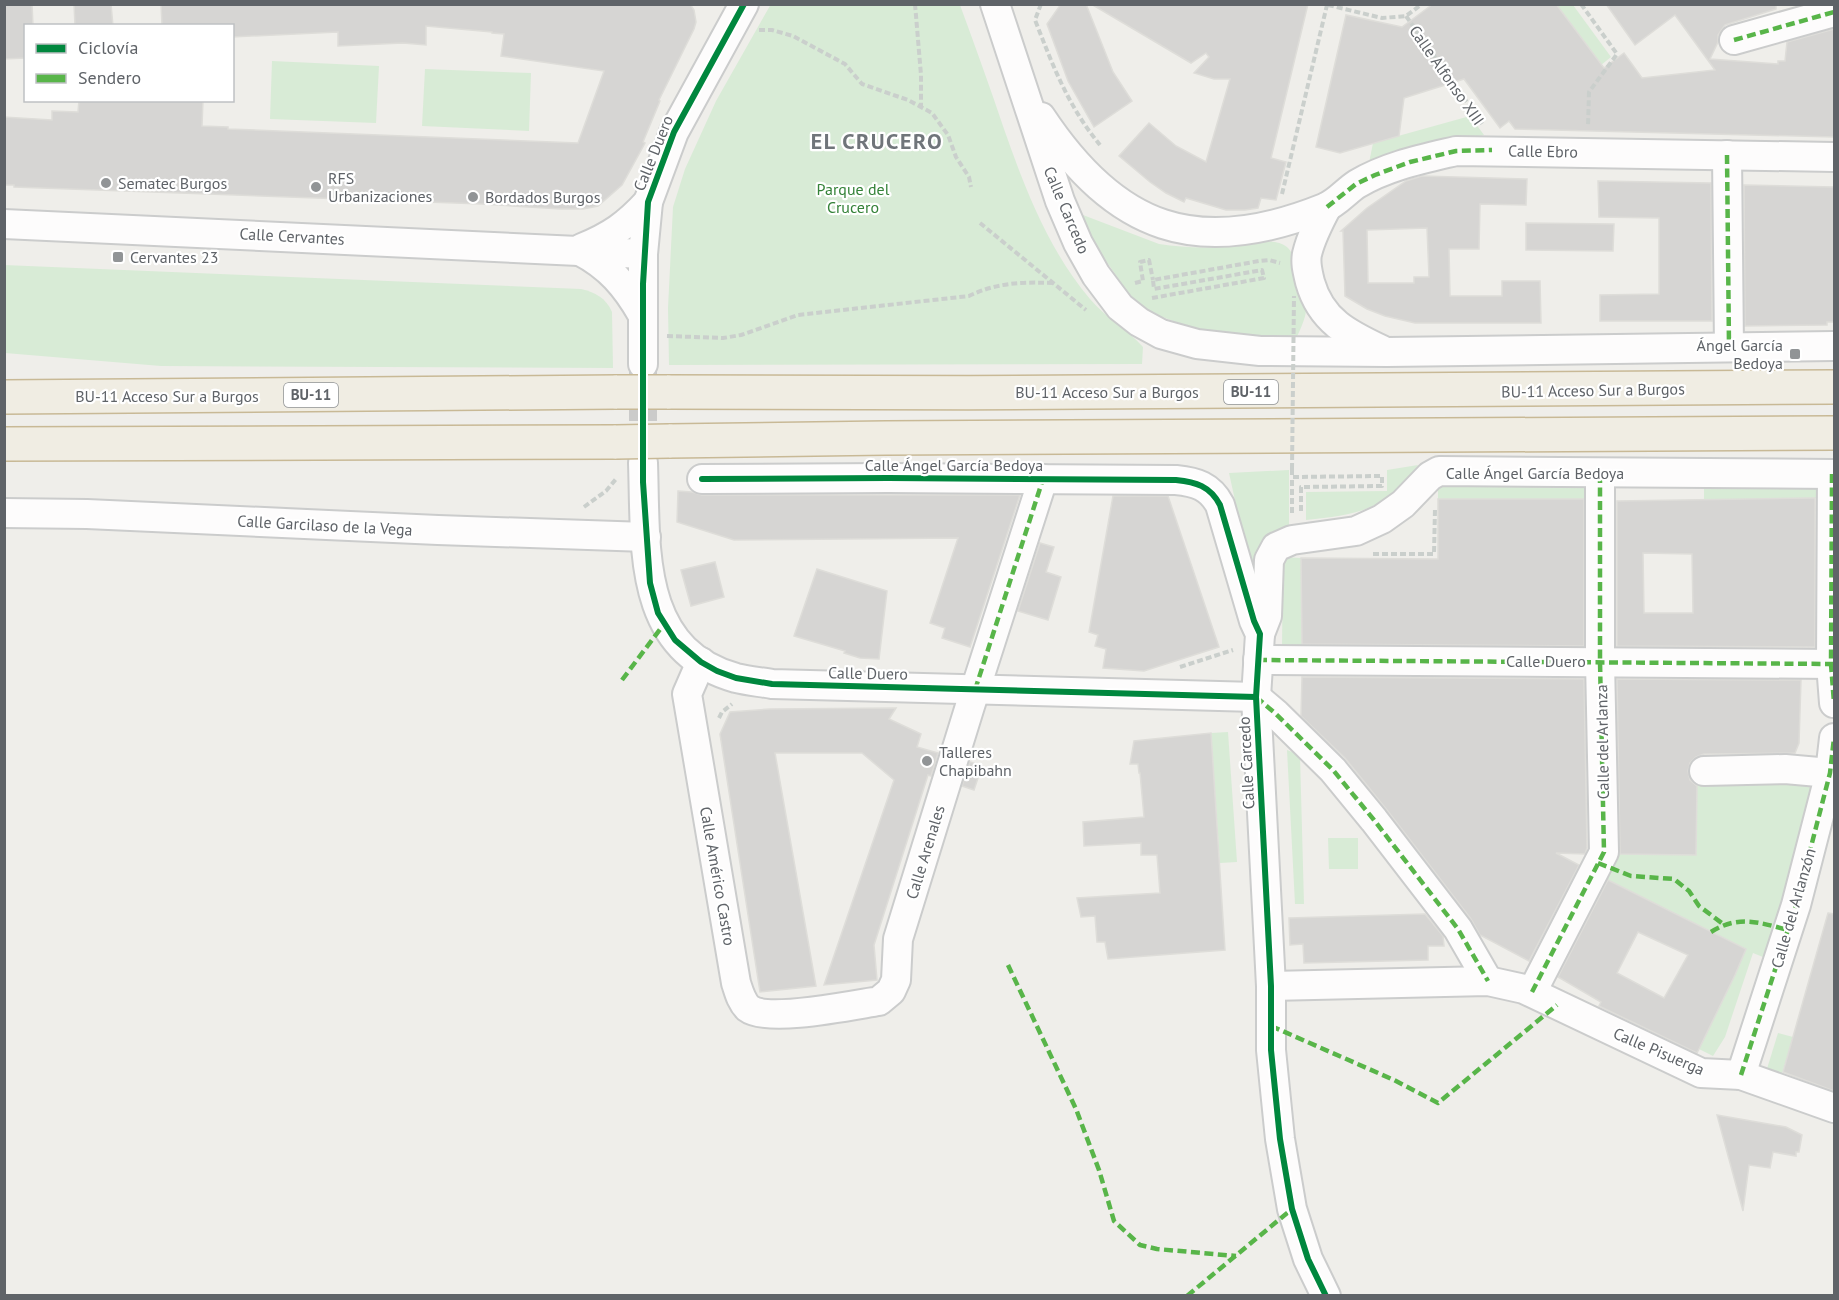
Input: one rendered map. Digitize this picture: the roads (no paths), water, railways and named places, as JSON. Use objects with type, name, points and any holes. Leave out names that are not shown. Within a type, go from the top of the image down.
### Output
[{"type":"highway","points":[[4,375],[258,396]]},
{"type":"highway","name":"BU-11 Acceso Sur a Burgos","points":[[4,397],[616,392],[1486,391],[1834,387]]},
{"type":"highway","points":[[4,444],[264,443],[627,459],[669,441],[1834,433]]},
{"type":"highway","points":[[4,462],[172,458],[264,443]]},
{"type":"street","name":"Calle Carcedo","points":[[996,5],[1060,201],[1078,243],[1102,283],[1120,307],[1139,322],[1161,334],[1197,344],[1260,351],[1387,352]]},
{"type":"street","points":[[1734,40],[1834,12]]},
{"type":"street","name":"Calle Duero","points":[[643,364],[643,254],[648,202],[674,132],[736,16]]},
{"type":"street","name":"Calle Carcedo","points":[[1020,83],[1067,153],[1095,184],[1121,204],[1149,219],[1185,231],[1220,234],[1268,226]]},
{"type":"street","name":"Calle Ebro","points":[[1268,226],[1328,207],[1356,184],[1375,175],[1410,162],[1456,150],[1834,157]]},
{"type":"street","points":[[1727,154],[1729,347]]},
{"type":"street","name":"Calle Cervantes","points":[[579,250],[616,233],[629,223],[648,202]]},
{"type":"street","points":[[1297,262],[1328,207]]},
{"type":"street","name":"Calle Cervantes","points":[[4,224],[643,254]]},
{"type":"street","points":[[1268,226],[1291,239],[1297,262],[1306,267],[1317,300],[1333,322],[1346,332],[1387,352],[1834,346]]},
{"type":"street","name":"Calle Cervantes","points":[[579,250],[596,259],[620,279],[642,314]]},
{"type":"street","name":"Calle Duero","points":[[627,459],[646,537],[650,583],[658,613],[675,640],[701,662],[736,678],[772,684],[1256,697]]},
{"type":"street","name":"Calle Ángel García Bedoya","points":[[1253,647],[1267,616],[1269,561],[1276,547],[1292,540],[1356,531],[1391,514],[1430,476],[1439,471],[1833,474]]},
{"type":"street","name":"Calle del Arlanza","points":[[1532,992],[1604,852],[1600,661],[1600,473]]},
{"type":"street","points":[[1833,474],[1834,703]]},
{"type":"street","name":"Calle Ángel García Bedoya","points":[[702,479],[1176,480],[1191,481],[1205,487]]},
{"type":"street","name":"Calle Arenales","points":[[828,1008],[879,1001],[891,991],[896,980],[898,939],[1043,479]]},
{"type":"street","name":"Calle Carcedo","points":[[1205,487],[1214,494],[1220,505],[1254,621],[1253,647],[1271,986],[1272,1050],[1280,1139],[1292,1209],[1308,1259],[1326,1296]]},
{"type":"street","name":"Calle Garcilaso de la Vega","points":[[4,513],[87,514],[646,537]]},
{"type":"street","name":"Calle Duero","points":[[1253,647],[1600,661],[1833,664]]},
{"type":"street","name":"Calle Américo Castro","points":[[701,662],[687,694],[736,983],[741,999],[750,1009],[778,1015],[828,1008]]},
{"type":"street","points":[[1256,697],[1333,770],[1374,820],[1458,929],[1488,981]]},
{"type":"street","name":"Calle del Arlanzón","points":[[1741,1075],[1796,905],[1830,773],[1834,738]]},
{"type":"street","points":[[1704,771],[1785,769],[1830,773]]},
{"type":"street","name":"Calle Pisuerga","points":[[1271,986],[1488,981],[1506,984],[1532,992],[1701,1073],[1741,1075],[1834,1108]]},
{"type":"tunnel","points":[[643,369],[643,463]]},
{"type":"place","name":"Sematec Burgos","points":[[106,183]]},
{"type":"place","name":"RFS Urbanizaciones","points":[[316,187]]},
{"type":"place","name":"Bordados Burgos","points":[[473,197]]},
{"type":"place","name":"Cervantes 23","points":[[118,257]]},
{"type":"place","name":"Ángel García Bedoya","points":[[1795,354]]},
{"type":"place","name":"Talleres Chapibahn","points":[[927,761]]},
{"type":"district","name":"EL CRUCERO","points":[[877,141]]},
{"type":"park label","name":"Parque del Crucero","points":[[853,198]]}]
